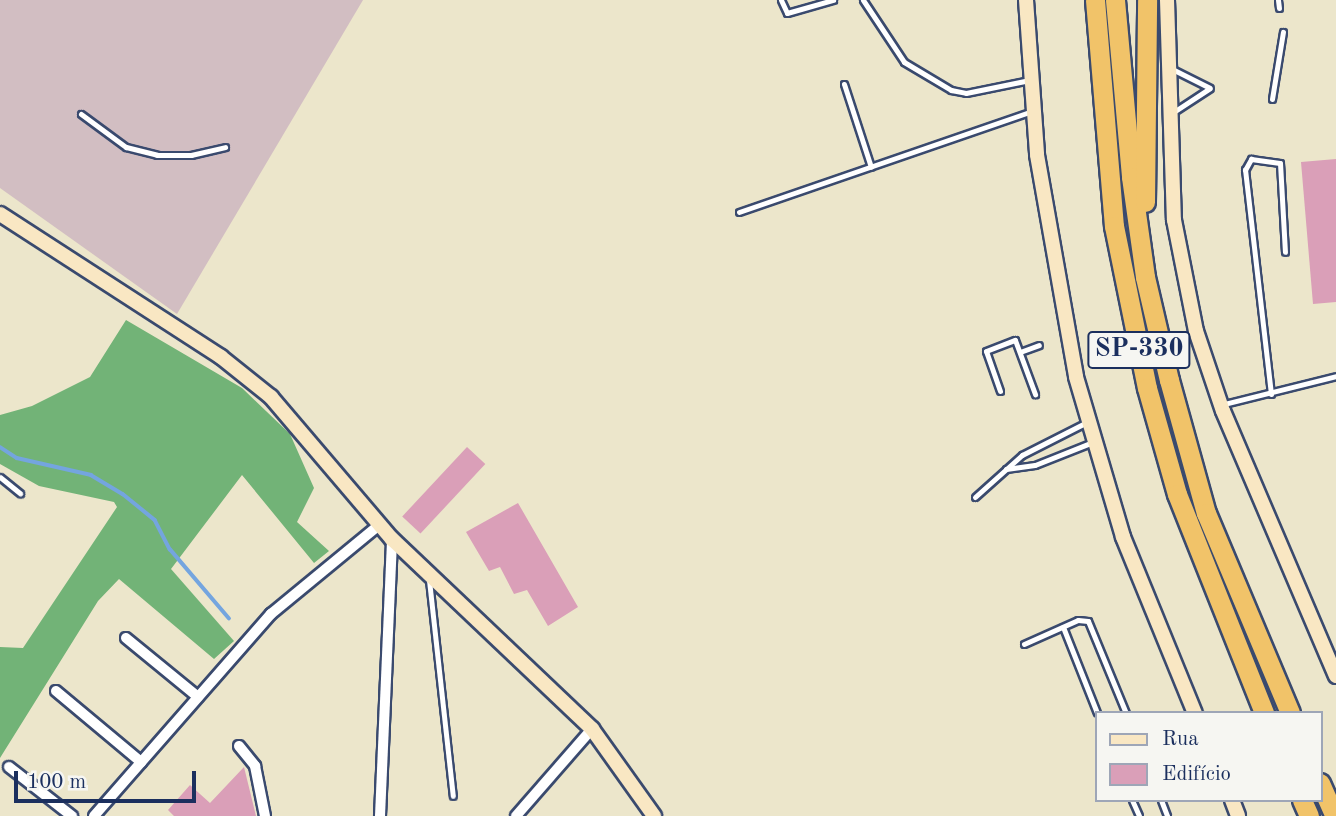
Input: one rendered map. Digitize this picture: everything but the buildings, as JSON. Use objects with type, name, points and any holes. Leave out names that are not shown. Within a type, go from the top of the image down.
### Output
[{"type":"highway","name":"SP-330","points":[[1095,0],[1114,226],[1147,388],[1177,494],[1261,711]]},
{"type":"highway","name":"SP-330","points":[[1115,0],[1145,277],[1206,513],[1289,711]]},
{"type":"highway","points":[[1145,277],[1147,0]]},
{"type":"highway","points":[[1322,787],[1335,816]]},
{"type":"main road","points":[[1026,0],[1033,111],[1061,305],[1087,422],[1123,537],[1194,711]]},
{"type":"main road","points":[[1167,0],[1169,114],[1176,232],[1196,331],[1221,405],[1336,676]]},
{"type":"main road","points":[[0,214],[221,357],[271,397],[392,539],[592,729],[654,816]]},
{"type":"street","points":[[94,816],[271,614],[379,525]]},
{"type":"street","points":[[380,816],[392,539]]},
{"type":"street","points":[[126,638],[198,697]]},
{"type":"street","points":[[56,691],[141,762]]},
{"type":"street","points":[[516,816],[592,729]]},
{"type":"street","points":[[239,746],[255,766],[265,816]]},
{"type":"street","points":[[9,768],[72,816]]},
{"type":"lane","points":[[781,0],[787,13],[833,0]]},
{"type":"lane","points":[[863,0],[904,62],[951,90],[966,93],[1031,80]]},
{"type":"lane","points":[[1278,0],[1279,8]]},
{"type":"lane","points":[[1272,99],[1283,32]]},
{"type":"lane","points":[[1169,68],[1210,88],[1169,114]]},
{"type":"lane","points":[[844,84],[871,167]]},
{"type":"lane","points":[[740,212],[1033,111]]},
{"type":"lane","points":[[81,114],[126,147],[157,155],[191,155],[225,147]]},
{"type":"lane","points":[[1271,394],[1245,170],[1251,159],[1275,159],[1281,166],[1285,252]]},
{"type":"lane","points":[[1000,391],[986,351],[1015,340],[1035,394]]},
{"type":"lane","points":[[1020,352],[1039,345]]},
{"type":"lane","points":[[1221,405],[1336,376]]},
{"type":"lane","points":[[975,497],[1023,455],[1087,422]]},
{"type":"lane","points":[[1006,469],[1035,465],[1093,442]]},
{"type":"lane","points":[[0,477],[20,493]]},
{"type":"lane","points":[[428,573],[453,796]]},
{"type":"lane","points":[[1024,644],[1082,620],[1090,623],[1125,711]]},
{"type":"lane","points":[[1063,627],[1096,711]]},
{"type":"shaded area","points":[[0,0],[363,0],[177,314],[0,188]]},
{"type":"green space","points":[[126,320],[242,388],[290,434],[314,488],[297,522],[329,551],[314,563],[242,475],[171,569],[234,641],[214,659],[119,579],[98,601],[0,758],[0,647],[23,648],[117,507],[114,502],[39,486],[0,464],[0,415],[32,406],[90,377]]},
{"type":"waterway","points":[[0,447],[17,458],[91,475],[123,494],[155,520],[170,549],[229,618]]}]
